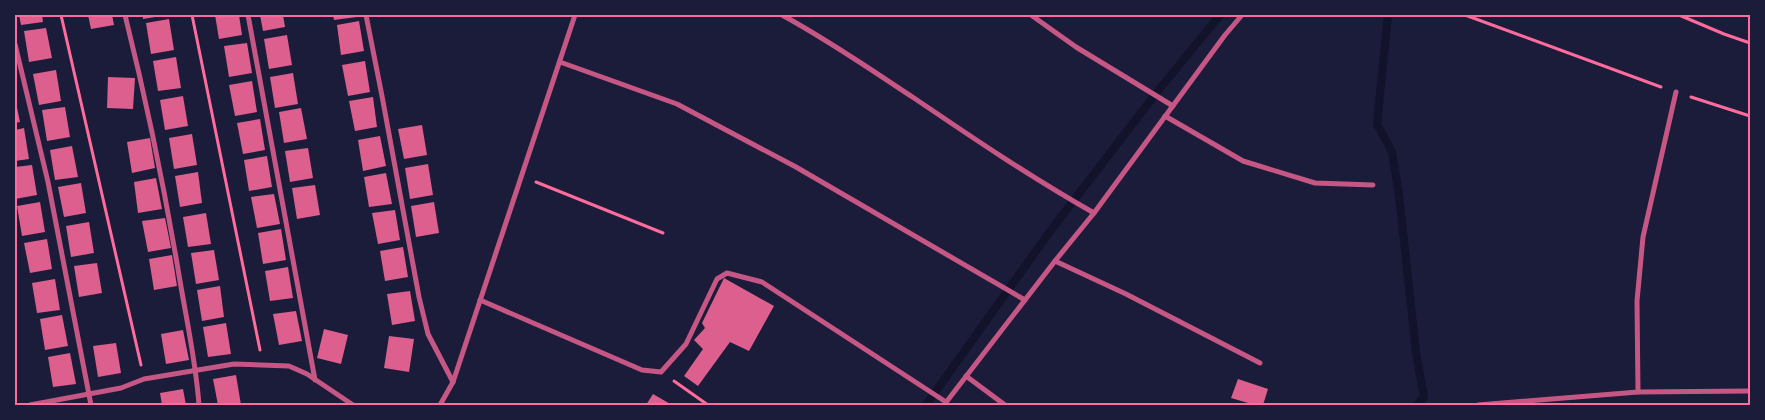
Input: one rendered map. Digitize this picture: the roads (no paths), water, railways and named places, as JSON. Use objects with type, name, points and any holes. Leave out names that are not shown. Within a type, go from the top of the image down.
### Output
[{"type":"street","points":[[125,15],[153,132],[197,370],[199,405]]},
{"type":"street","points":[[248,15],[315,380]]},
{"type":"street","points":[[366,15],[419,298],[428,334],[453,382]]},
{"type":"street","points":[[440,405],[453,382],[575,15]]},
{"type":"street","points":[[782,15],[821,36],[991,151],[1094,213]]},
{"type":"street","points":[[1031,15],[1076,47],[1173,106]]},
{"type":"street","points":[[480,300],[642,370],[661,372],[686,344],[717,279],[727,273],[762,282],[945,404],[1094,213],[1225,35],[1242,15]]},
{"type":"street","points":[[15,44],[48,182],[91,405]]},
{"type":"street","points":[[560,62],[677,104],[796,167],[1025,300]]},
{"type":"street","points":[[1638,392],[1637,301],[1643,237],[1676,92]]},
{"type":"street","points":[[1166,116],[1243,161],[1315,182],[1373,185]]},
{"type":"street","points":[[1055,261],[1126,294],[1260,363]]},
{"type":"street","points":[[30,405],[121,388],[144,379],[234,364],[289,366],[315,380],[353,405]]},
{"type":"street","points":[[966,376],[1006,405]]},
{"type":"street","points":[[1478,405],[1638,392],[1750,391]]},
{"type":"waterway","points":[[926,405],[1051,230],[1157,92],[1220,15]]},
{"type":"waterway","points":[[1388,15],[1377,124],[1392,152],[1399,195],[1416,352],[1424,397],[1417,405]]}]
